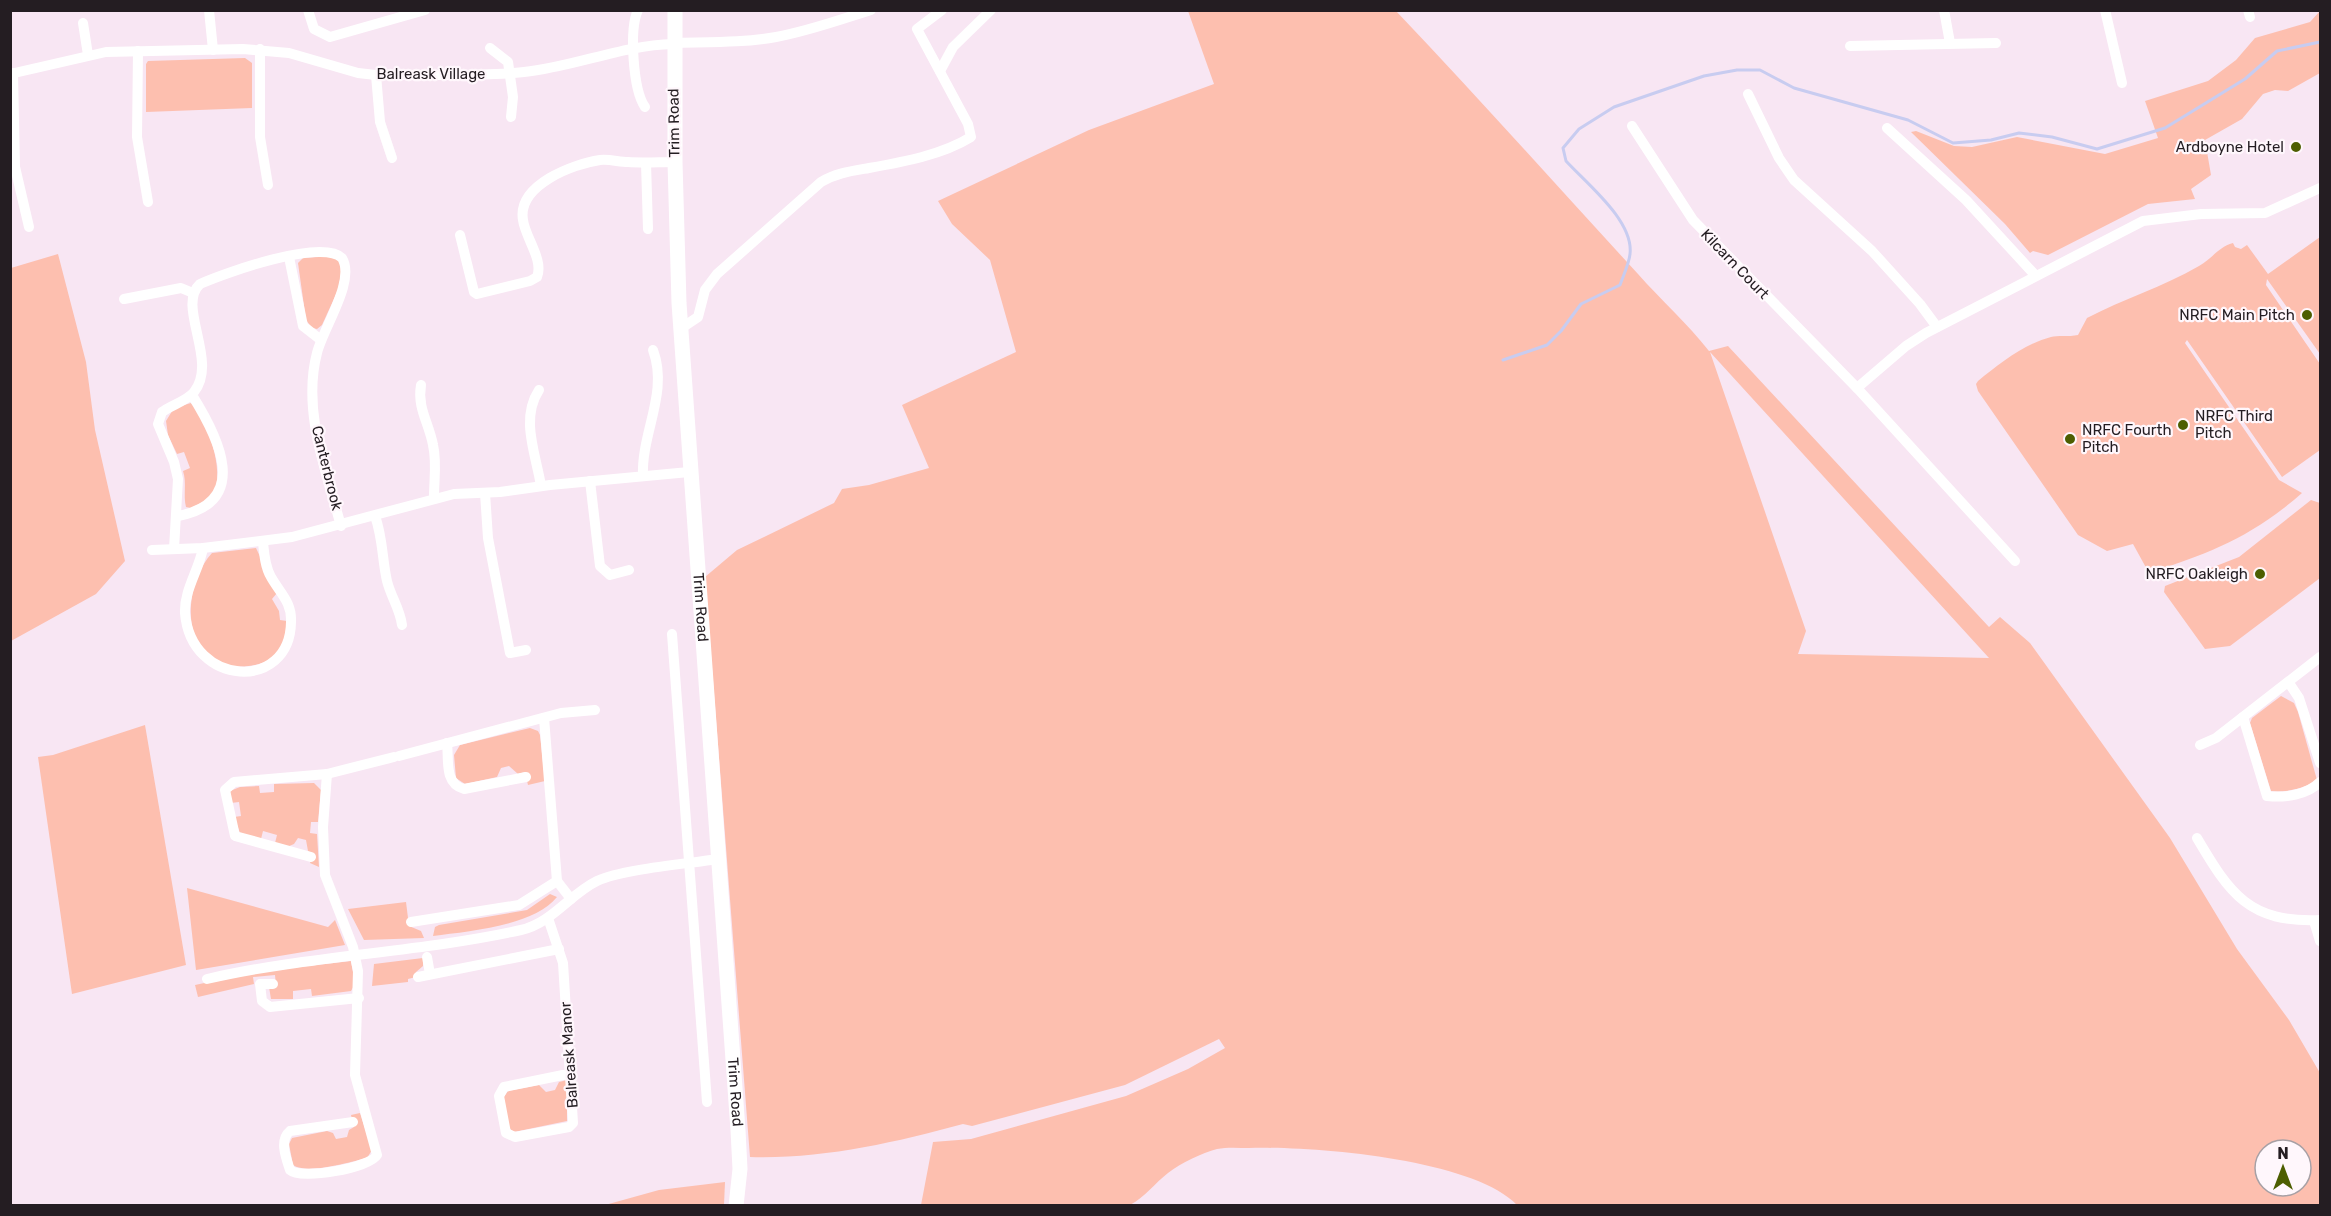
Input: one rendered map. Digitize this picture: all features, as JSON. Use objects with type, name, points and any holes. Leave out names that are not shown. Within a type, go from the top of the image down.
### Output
[{"type":"main road","name":"Trim Road","points":[[675,10],[675,162],[680,329],[738,1130],[740,1169],[736,1206]]},
{"type":"street","points":[[209,10],[213,50]]},
{"type":"street","points":[[308,10],[314,29],[330,37],[425,10]]},
{"type":"street","points":[[638,10],[635,19],[634,50],[638,94],[645,106]]},
{"type":"street","points":[[680,329],[698,317],[705,290],[717,274],[820,182],[832,176],[899,162],[958,144],[970,136],[968,124],[917,29],[942,10]]},
{"type":"street","points":[[940,71],[953,47],[991,10]]},
{"type":"street","points":[[1944,10],[1950,43]]},
{"type":"street","points":[[2105,10],[2122,83]]},
{"type":"street","name":"Balreask Village","points":[[12,74],[88,56],[138,51],[260,49],[289,53],[358,73],[376,75],[511,73],[563,66],[656,45],[778,37],[820,27],[865,11]]},
{"type":"street","points":[[83,23],[88,56]]},
{"type":"street","points":[[1850,46],[1996,43]]},
{"type":"street","points":[[490,48],[508,62],[511,73],[512,117]]},
{"type":"street","points":[[260,49],[260,136],[268,185]]},
{"type":"street","points":[[138,51],[137,137],[148,202]]},
{"type":"street","points":[[12,74],[15,167],[29,227]]},
{"type":"street","points":[[376,75],[380,122],[392,158]]},
{"type":"street","points":[[1748,94],[1779,158],[1794,180],[1872,251],[1937,327]]},
{"type":"street","name":"Kilcarn Court","points":[[1632,126],[1693,220],[1857,388],[2015,561]]},
{"type":"street","points":[[1887,128],[1966,200],[2035,275]]},
{"type":"street","points":[[460,235],[472,289],[477,294],[530,281],[537,277],[539,266],[525,229],[522,211],[527,196],[533,189],[576,167],[598,160],[675,162]]},
{"type":"street","points":[[646,163],[648,228]]},
{"type":"street","points":[[1857,388],[1905,346],[1937,327],[2143,221],[2201,214],[2265,213],[2320,188]]},
{"type":"street","name":"Canterbrook","points":[[193,293],[200,284],[216,277],[289,257],[327,252],[339,255],[345,262],[344,286],[321,340],[314,368],[315,426],[341,526]]},
{"type":"street","points":[[289,257],[303,326],[321,340]]},
{"type":"street","points":[[124,299],[181,288],[193,293],[201,378],[192,395],[162,412],[158,424],[174,462],[178,479],[178,516],[174,549]]},
{"type":"street","points":[[643,476],[643,450],[654,413],[658,386],[658,364],[653,350]]},
{"type":"street","points":[[421,385],[419,398],[434,452],[434,497]]},
{"type":"street","points":[[539,390],[531,402],[528,423],[541,486]]},
{"type":"street","points":[[178,516],[206,508],[214,500],[222,480],[217,442],[192,395]]},
{"type":"street","name":"Canterbrook","points":[[152,550],[262,542],[341,526],[434,497],[689,472]]},
{"type":"street","points":[[590,481],[600,566],[610,575],[629,570]]},
{"type":"street","points":[[485,492],[488,538],[510,653],[526,650]]},
{"type":"street","points":[[375,516],[384,546],[387,581],[399,609],[402,625]]},
{"type":"street","points":[[203,548],[185,601],[188,626],[201,653],[209,662],[225,669],[243,671],[256,669],[280,657],[289,639],[291,610],[271,578],[262,542]]},
{"type":"street","points":[[672,634],[707,1102]]},
{"type":"street","points":[[2200,745],[2216,738],[2320,657]]},
{"type":"street","points":[[2289,683],[2299,698],[2320,762]]},
{"type":"street","points":[[311,857],[236,836],[225,790],[234,782],[327,774],[544,718],[596,710]]},
{"type":"street","points":[[2243,717],[2266,796],[2282,797],[2313,789],[2320,782]]},
{"type":"street","points":[[544,718],[557,881],[571,899]]},
{"type":"street","points":[[447,743],[450,780],[457,788],[464,789],[526,777]]},
{"type":"street","points":[[327,774],[323,826],[325,874],[358,971],[355,1075],[376,1155],[368,1164],[305,1175],[290,1170],[284,1140],[290,1131],[353,1122]]},
{"type":"street","points":[[2197,838],[2228,889],[2254,908],[2299,921],[2317,920],[2320,941]]},
{"type":"street","points":[[207,979],[255,968],[354,954],[411,950],[523,929],[548,918],[598,881],[718,859]]},
{"type":"street","points":[[411,922],[519,905],[557,881]]},
{"type":"street","name":"Balreask Manor","points":[[548,918],[563,963],[573,1123],[568,1127],[515,1137],[506,1133],[499,1096],[504,1087],[563,1075]]},
{"type":"street","points":[[418,977],[559,949]]},
{"type":"street","points":[[428,957],[430,974]]},
{"type":"street","points":[[273,984],[260,984],[262,1001],[270,1007],[359,998]]},
{"type":"shaded area","points":[[1188,11],[1396,11],[1709,351],[1728,346],[1989,627],[2000,617],[2030,643],[2170,838],[2237,949],[2289,1020],[2320,1073],[2320,1205],[1517,1205],[1495,1189],[1466,1176],[1391,1158],[1312,1150],[1233,1148],[1217,1149],[1185,1162],[1168,1173],[1130,1205],[921,1205],[933,1142],[971,1139],[1126,1096],[1188,1069],[1225,1048],[1219,1039],[1125,1085],[972,1126],[963,1124],[884,1143],[831,1152],[750,1157],[705,577],[737,550],[834,503],[842,489],[869,485],[929,468],[902,405],[1016,352],[990,260],[952,224],[938,201],[1089,130],[1214,84]],"holes":[[[1710,352],[1989,658],[1798,654],[1806,631]]]},
{"type":"shaded area","points":[[2320,11],[2320,73],[2288,91],[2275,90],[2263,94],[2242,119],[2205,140],[2211,175],[2191,189],[2195,199],[2148,204],[2048,255],[2033,251],[2030,253],[2005,224],[1911,132],[1916,131],[1954,146],[1972,147],[2017,137],[2105,154],[2158,138],[2145,101],[2208,81],[2236,60],[2255,38],[2310,22]]},
{"type":"shaded area","points":[[245,58],[252,63],[252,108],[146,112],[146,64],[148,61]]},
{"type":"shaded area","points":[[2320,237],[2320,354],[2267,279],[2266,285],[2320,364],[2320,450],[2282,477],[2187,340],[2185,343],[2279,480],[2302,493],[2266,521],[2230,542],[2149,573],[2133,544],[2107,551],[2078,535],[1978,391],[1976,384],[1978,381],[2003,361],[2031,344],[2054,336],[2078,335],[2087,318],[2185,273],[2204,263],[2228,245],[2233,243],[2235,247],[2241,249],[2247,245],[2268,274]]},
{"type":"shaded area","points":[[58,254],[86,362],[95,430],[125,561],[96,594],[11,641],[11,268]]},
{"type":"shaded area","points":[[334,256],[343,264],[338,290],[322,325],[317,329],[312,328],[306,320],[298,263],[303,258]]},
{"type":"shaded area","points":[[191,403],[203,420],[213,445],[217,483],[209,498],[191,508],[186,507],[183,471],[190,468],[184,452],[177,454],[168,435],[166,421],[174,408]]},
{"type":"shaded area","name":"NRFC Oakleigh","points":[[2311,500],[2320,503],[2320,578],[2230,646],[2205,649],[2164,592],[2165,586],[2239,557]]},
{"type":"shaded area","points":[[256,548],[277,593],[272,599],[279,611],[280,620],[287,621],[284,644],[279,652],[263,663],[242,667],[222,664],[203,650],[196,638],[191,608],[197,578],[212,553]]},
{"type":"shaded area","points":[[2281,696],[2294,703],[2298,712],[2317,780],[2289,791],[2271,791],[2250,723],[2252,718]]},
{"type":"shaded area","points":[[145,725],[186,965],[72,994],[38,757],[53,755]]},
{"type":"shaded area","points":[[530,728],[538,731],[540,735],[545,781],[528,785],[525,772],[518,774],[509,766],[501,768],[497,777],[465,784],[456,778],[454,755],[460,745]]},
{"type":"shaded area","points":[[314,783],[321,790],[318,822],[311,822],[310,833],[317,834],[319,867],[310,863],[313,854],[308,851],[306,840],[298,838],[294,844],[287,847],[275,843],[277,835],[263,831],[261,839],[240,833],[234,817],[241,816],[239,802],[231,803],[230,791],[240,787],[259,786],[260,793],[274,792],[274,784]]},
{"type":"shaded area","points":[[187,888],[328,927],[335,920],[345,945],[196,970]]},
{"type":"shaded area","points":[[550,894],[557,897],[547,907],[517,921],[500,926],[433,936],[435,927],[439,925],[527,910]]},
{"type":"shaded area","points":[[406,902],[409,926],[421,931],[424,938],[364,940],[348,909]]},
{"type":"shaded area","points":[[423,958],[423,966],[416,972],[416,977],[408,979],[408,982],[372,986],[374,964]]},
{"type":"shaded area","points":[[351,961],[355,984],[351,991],[312,996],[311,989],[293,991],[293,999],[271,999],[269,987],[276,986],[275,975],[253,977],[254,984],[198,997],[195,985],[256,972]]},
{"type":"shaded area","points":[[567,1080],[567,1121],[514,1132],[509,1128],[503,1098],[508,1091],[539,1085],[546,1092],[555,1090],[559,1082]]},
{"type":"shaded area","points":[[360,1113],[372,1150],[367,1158],[340,1165],[308,1169],[293,1165],[289,1144],[292,1138],[327,1131],[333,1133],[336,1139],[347,1137],[349,1130],[354,1127],[351,1115]]},
{"type":"shaded area","points":[[725,1182],[724,1205],[605,1205],[659,1190]]},
{"type":"waterway","points":[[1503,360],[1547,345],[1561,331],[1581,304],[1620,285],[1630,254],[1625,229],[1597,192],[1566,161],[1563,148],[1579,129],[1614,107],[1704,76],[1737,70],[1760,70],[1794,88],[1908,120],[1953,143],[1991,140],[2019,133],[2052,137],[2097,149],[2165,128],[2245,79],[2277,51],[2320,42]]},
{"type":"place","name":"Ardboyne Hotel","points":[[2296,147]]},
{"type":"place","name":"NRFC Main Pitch","points":[[2307,315]]},
{"type":"place","name":"NRFC Third Pitch","points":[[2183,425]]},
{"type":"place","name":"NRFC Fourth Pitch","points":[[2070,439]]},
{"type":"place","name":"NRFC Oakleigh","points":[[2260,574]]}]
